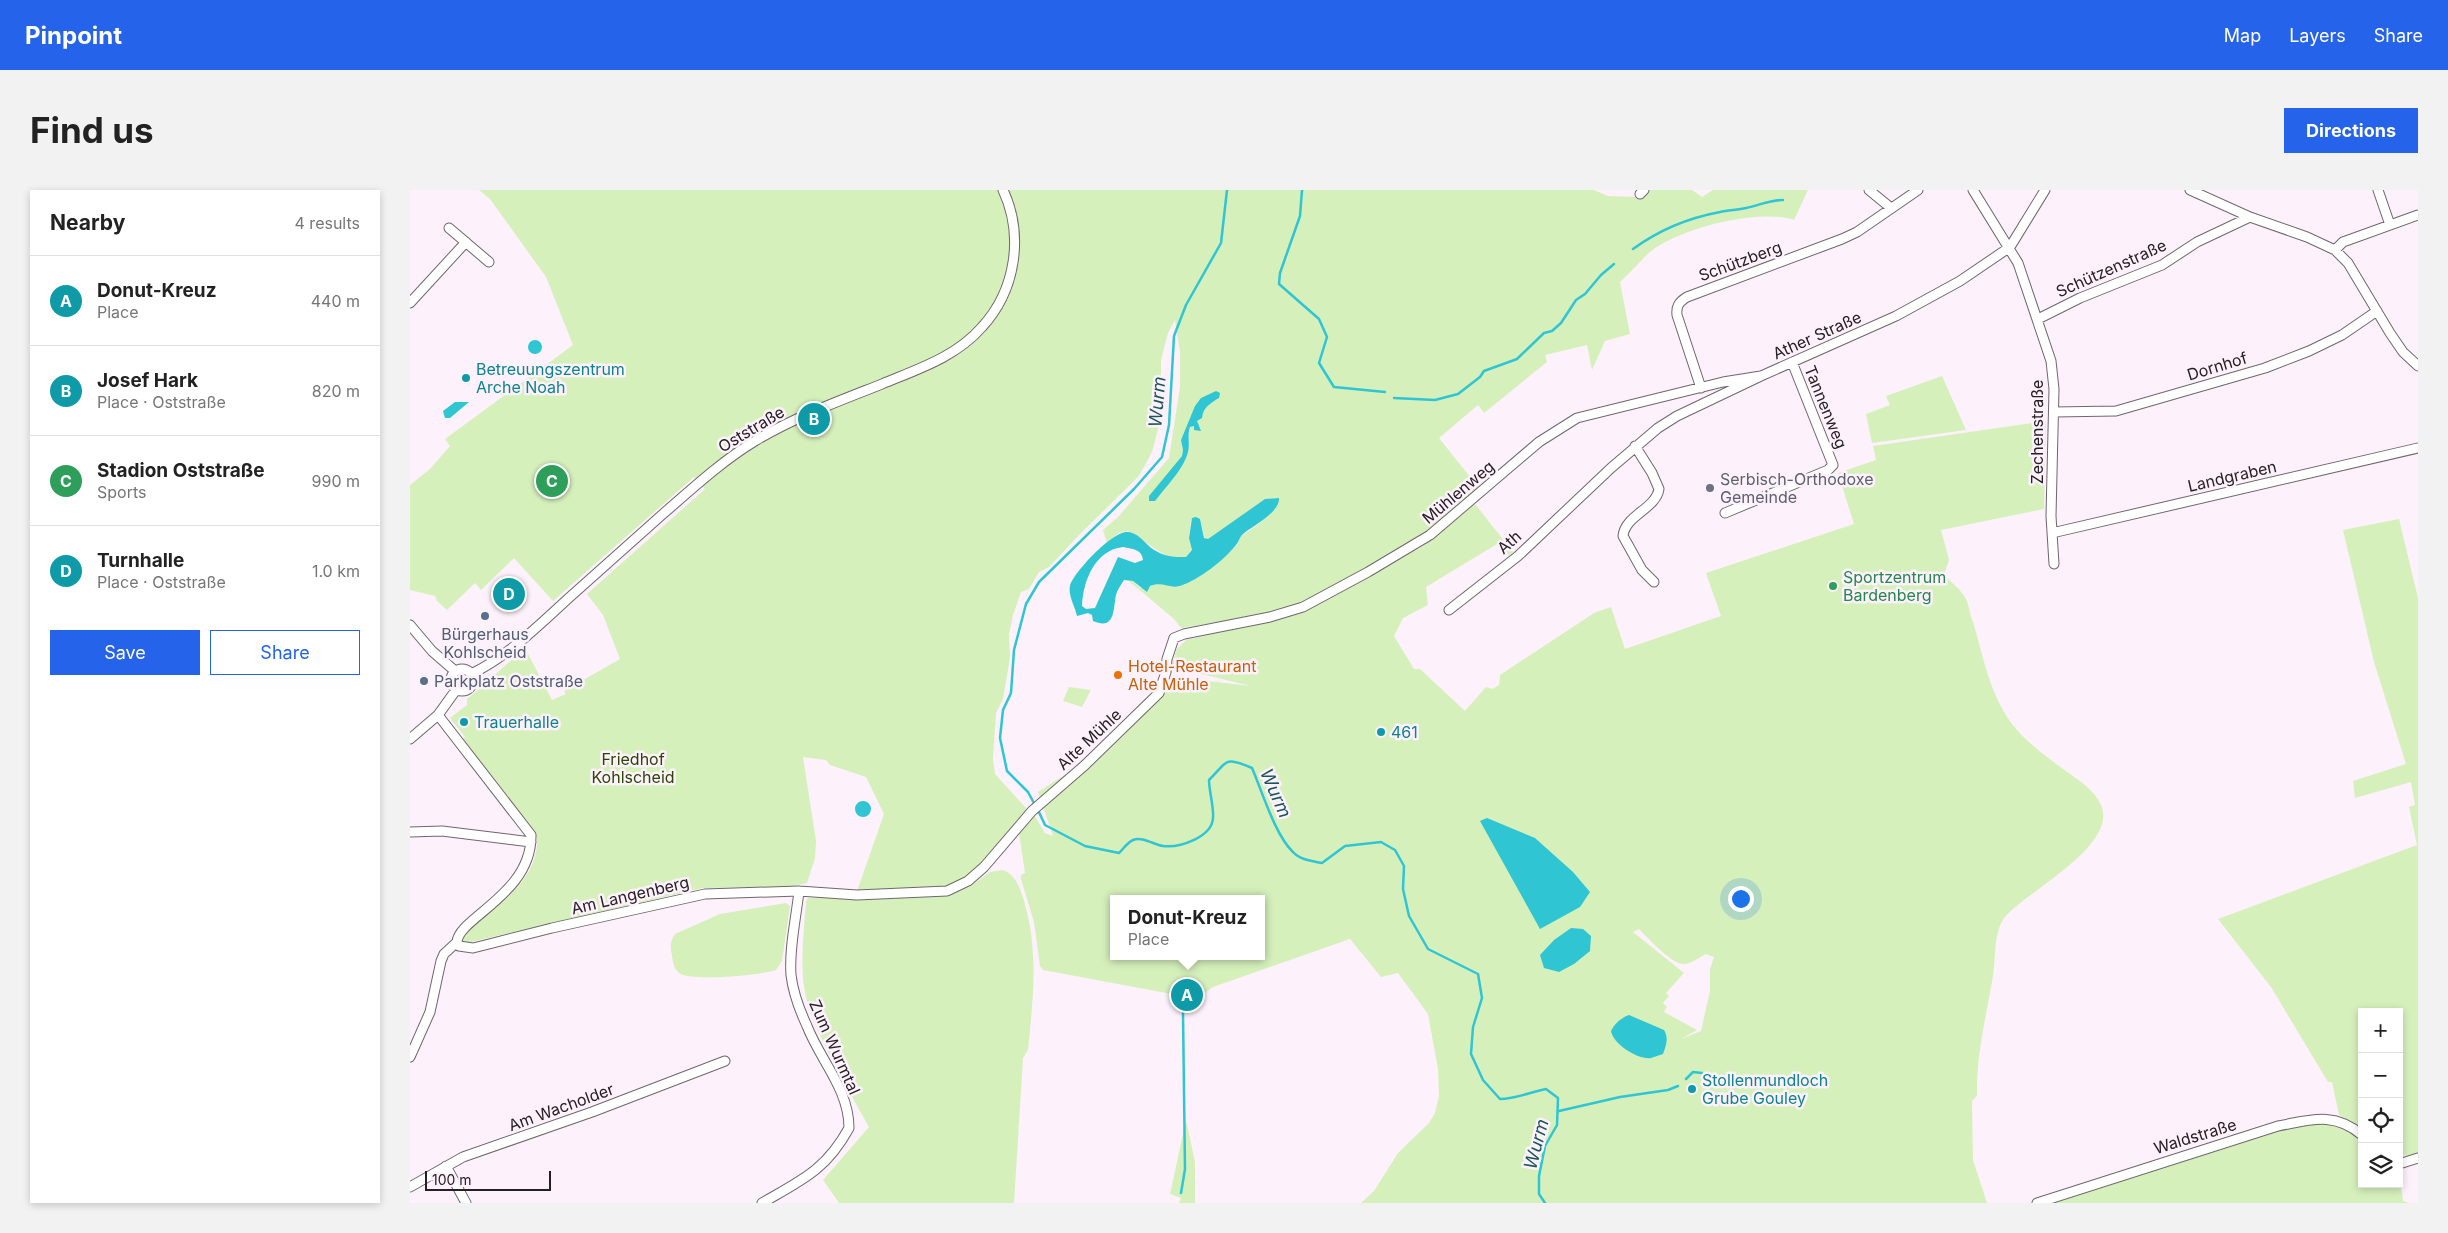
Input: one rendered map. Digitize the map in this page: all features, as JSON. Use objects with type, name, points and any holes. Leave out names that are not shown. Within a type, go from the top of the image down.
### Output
[{"type":"street","name":"Oststraße","points":[[471,674],[501,657],[532,632],[705,478],[740,451],[795,420],[943,358],[973,337],[992,315],[1007,287],[1010,274],[1015,226],[1003,190]]},
{"type":"street","points":[[1869,190],[1891,208]]},
{"type":"street","name":"Schützberg","points":[[1701,388],[1677,315],[1680,301],[1842,239],[1857,232],[1918,190]]},
{"type":"street","name":"Zechenstraße","points":[[1973,190],[1998,233],[2010,247],[2038,319],[2051,362],[2054,412],[2052,533],[2054,564]]},
{"type":"street","name":"Ather Straße","points":[[1585,492],[1635,446],[1677,416],[1761,376],[1860,333],[1932,298],[2010,247],[2045,190]]},
{"type":"street","points":[[2190,190],[2250,218],[2307,237],[2335,250],[2348,263],[2403,352],[2418,366]]},
{"type":"street","points":[[2378,190],[2390,225]]},
{"type":"street","points":[[2335,250],[2343,242],[2418,215]]},
{"type":"street","name":"Schützenstraße","points":[[2038,319],[2080,298],[2162,265],[2197,242],[2250,218]]},
{"type":"street","points":[[450,228],[489,262]]},
{"type":"street","points":[[410,303],[466,242]]},
{"type":"street","name":"Dornhof","points":[[2054,412],[2116,411],[2265,368],[2310,351],[2334,339],[2377,311]]},
{"type":"street","name":"Tannenweg","points":[[1725,512],[1828,470],[1833,466],[1792,362]]},
{"type":"street","name":"Mühlenweg","points":[[1174,638],[1184,634],[1270,617],[1303,606],[1430,535],[1539,442],[1568,422],[1590,414],[1742,378],[1761,376]]},
{"type":"street","points":[[1635,446],[1652,473],[1659,489],[1656,498],[1625,526],[1623,536],[1642,570],[1654,582]]},
{"type":"street","name":"Landgraben","points":[[2052,533],[2418,448]]},
{"type":"street","name":"Ath","points":[[1450,610],[1518,556],[1585,492]]},
{"type":"street","points":[[410,625],[432,651],[455,671]]},
{"type":"street","name":"Alte Mühle","points":[[1032,811],[1085,765],[1159,693],[1174,638]]},
{"type":"street","points":[[462,669],[471,674],[473,682],[469,689],[462,692],[456,690],[450,681],[455,671],[462,669]]},
{"type":"street","points":[[410,739],[438,715],[456,690]]},
{"type":"street","points":[[410,1057],[430,1012],[441,961],[450,947],[457,942],[459,932],[512,885],[527,860],[531,842],[528,828],[438,715]]},
{"type":"street","name":"Am Langenberg","points":[[457,942],[460,946],[473,948],[705,894],[799,892],[857,894],[947,891],[968,881],[984,868],[1032,811]]},
{"type":"street","points":[[410,832],[442,830],[531,842]]},
{"type":"street","name":"Zum Wurmtal","points":[[762,1203],[813,1173],[827,1160],[849,1128],[847,1112],[834,1076],[808,1029],[793,984],[792,956],[799,892]]},
{"type":"street","name":"Am Wacholder","points":[[410,1187],[463,1157],[592,1112],[725,1061]]},
{"type":"street","name":"Waldstraße","points":[[2037,1203],[2278,1126],[2322,1118],[2335,1119],[2358,1133]]},
{"type":"street","points":[[2403,1163],[2418,1158]]},
{"type":"street","points":[[446,1166],[466,1203]]},
{"type":"green space","name":"Friedhof Kohlscheid","points":[[479,190],[1594,190],[1608,196],[1635,197],[1638,200],[1649,190],[1692,190],[1702,197],[1713,190],[1808,190],[1794,220],[1779,217],[1761,217],[1720,222],[1680,235],[1663,243],[1650,252],[1620,282],[1630,334],[1605,341],[1592,370],[1587,345],[1545,355],[1547,362],[1484,413],[1478,405],[1439,438],[1478,487],[1427,533],[1298,604],[1250,617],[1181,628],[1174,619],[1129,581],[1133,581],[1140,588],[1160,583],[1179,587],[1203,574],[1237,545],[1241,536],[1276,509],[1265,499],[1208,539],[1205,539],[1200,519],[1191,520],[1189,538],[1192,550],[1186,557],[1168,557],[1128,531],[1119,533],[1107,543],[1103,530],[1118,517],[1169,458],[1180,387],[1180,352],[1175,320],[1168,333],[1161,360],[1161,418],[1152,452],[1139,476],[1049,567],[1039,572],[1029,589],[1021,592],[1009,634],[1010,658],[1003,699],[996,713],[993,759],[995,774],[1027,809],[978,866],[964,878],[947,887],[857,891],[884,814],[866,777],[830,765],[826,760],[803,757],[816,841],[815,858],[807,883],[788,887],[703,888],[466,943],[461,942],[466,931],[502,902],[523,880],[531,867],[536,853],[537,838],[462,740],[465,737],[450,718],[467,705],[467,699],[525,648],[552,700],[566,694],[564,691],[620,659],[603,615],[587,594],[705,489],[694,477],[553,601],[514,558],[481,590],[475,583],[447,610],[437,601],[435,596],[410,590],[410,485],[430,469],[450,446],[445,439],[573,345],[546,277],[490,199]],"holes":[[[1219,398],[1208,405],[1194,427],[1190,427],[1186,458],[1159,496],[1148,500],[1182,456],[1181,440],[1196,406],[1201,401]]]},
{"type":"green space","points":[[1942,376],[1966,430],[1872,443],[1866,414],[1890,405],[1886,396]]},
{"type":"green space","points":[[2046,421],[2044,509],[1941,530],[1949,560],[1944,575],[1965,597],[1998,702],[2016,729],[2030,744],[2085,785],[2094,794],[2101,805],[2103,821],[2096,836],[2084,852],[2016,907],[2005,917],[1998,930],[1993,976],[1980,1051],[1977,1096],[1972,1101],[1973,1160],[1987,1203],[1361,1203],[1374,1191],[1398,1153],[1429,1123],[1435,1113],[1439,1096],[1438,1069],[1428,1014],[1398,973],[1381,977],[1350,939],[1213,987],[1189,1005],[1177,995],[1043,970],[1040,966],[1034,922],[1021,879],[1021,875],[1025,873],[1019,833],[1033,813],[1045,833],[1053,836],[1038,792],[1109,746],[1162,697],[1169,684],[1182,678],[1251,686],[1172,667],[1176,650],[1186,640],[1285,617],[1422,547],[1475,504],[1513,552],[1509,556],[1497,544],[1426,587],[1428,605],[1403,618],[1394,636],[1414,669],[1420,669],[1465,711],[1486,687],[1492,689],[1499,685],[1500,675],[1594,613],[1611,607],[1625,649],[1721,616],[1706,573],[1854,524],[1838,473],[1876,460],[1873,446]],"holes":[[[1639,929],[1660,950],[1674,960],[1685,964],[1706,954],[1714,957],[1710,969],[1710,991],[1701,1031],[1681,1039],[1697,1030],[1664,1012],[1667,1007],[1663,1003],[1669,996],[1666,993],[1684,973],[1633,932]]]},
{"type":"green space","points":[[2399,519],[2418,598],[2418,1154],[2403,1156],[2403,1008],[2358,1008],[2358,1127],[2339,1115],[2332,1082],[2328,1082],[2271,987],[2218,919],[2417,845],[2409,807],[2415,805],[2411,782],[2355,798],[2353,781],[2406,764],[2374,662],[2343,530]]},
{"type":"green space","points":[[1069,687],[1091,690],[1082,707],[1063,701]]},
{"type":"green space","points":[[1003,870],[1017,882],[1024,901],[1032,938],[1034,975],[1028,1050],[1023,1058],[1014,1203],[839,1203],[823,1180],[869,1127],[828,1051],[808,1004],[802,966],[806,901],[808,898],[948,895],[969,887],[990,872]]},
{"type":"green space","points":[[786,903],[790,906],[782,961],[776,970],[742,976],[697,977],[686,976],[676,970],[671,947],[675,934],[720,914]]},
{"type":"green space","points":[[1186,1120],[1195,1162],[1195,1203],[1179,1203],[1181,1198],[1170,1194]]},
{"type":"green space","points":[[2334,1123],[2353,1130],[2358,1135],[2358,1188],[2401,1188],[2403,1201],[2409,1203],[2047,1203],[2252,1137],[2298,1125]]},
{"type":"water","points":[[532,340],[538,340],[542,347],[538,354],[532,354],[528,350],[528,344]]},
{"type":"water","points":[[1216,391],[1220,393],[1219,398],[1208,406],[1202,418],[1197,421],[1201,431],[1194,430],[1194,426],[1190,427],[1188,452],[1180,470],[1155,501],[1149,501],[1149,496],[1182,456],[1181,440],[1195,406],[1201,398]]},
{"type":"water","points":[[455,402],[469,402],[450,418],[445,418],[443,411]]},
{"type":"water","points":[[1279,498],[1275,509],[1265,519],[1242,535],[1231,551],[1203,574],[1177,587],[1150,586],[1147,592],[1133,581],[1124,580],[1117,593],[1110,621],[1100,623],[1093,621],[1092,615],[1088,613],[1077,616],[1070,594],[1070,586],[1073,580],[1094,553],[1121,533],[1132,533],[1160,553],[1186,557],[1192,550],[1189,538],[1192,518],[1200,519],[1204,538],[1208,539],[1265,499]],"holes":[[[1123,547],[1139,552],[1143,560],[1135,563],[1118,557],[1095,608],[1086,609],[1082,606],[1083,596],[1092,568],[1105,554],[1113,549]]]},
{"type":"water","points":[[863,801],[869,803],[871,809],[869,815],[863,817],[857,815],[855,809],[857,803]]},
{"type":"water","points":[[1487,818],[1535,838],[1573,872],[1590,892],[1580,907],[1540,929],[1480,821]]},
{"type":"water","points":[[1571,928],[1583,929],[1591,936],[1590,951],[1574,964],[1559,972],[1544,968],[1540,955],[1554,940]]},
{"type":"water","points":[[1629,1015],[1664,1030],[1667,1039],[1663,1054],[1646,1058],[1633,1054],[1616,1041],[1611,1031],[1618,1021]]},
{"type":"waterway","name":"Wurm","points":[[1035,805],[1028,792],[1007,771],[1000,738],[1003,710],[1011,693],[1014,650],[1026,604],[1039,582],[1134,489],[1162,457],[1169,425],[1174,336],[1186,305],[1221,243],[1227,190]]},
{"type":"waterway","points":[[1302,190],[1300,216],[1280,273],[1279,284],[1319,319],[1327,337],[1319,363],[1334,387],[1385,392]]},
{"type":"waterway","points":[[1633,249],[1674,226],[1697,218],[1723,211],[1783,200]]},
{"type":"waterway","points":[[1394,398],[1435,400],[1458,394],[1480,377],[1484,371],[1517,359],[1544,333],[1552,331],[1561,323],[1576,300],[1585,294],[1601,275],[1614,264]]},
{"type":"waterway","name":"Wurm","points":[[1038,810],[1045,825],[1085,846],[1119,853],[1129,842],[1137,839],[1163,846],[1178,845],[1194,840],[1207,831],[1213,818],[1209,780],[1227,762],[1236,762],[1252,768],[1280,835],[1299,857],[1322,863],[1345,846],[1381,842],[1395,850],[1404,866],[1403,889],[1409,916],[1428,949],[1478,974],[1482,998],[1473,1027],[1471,1054],[1483,1080],[1500,1099],[1517,1097],[1546,1089],[1558,1098],[1557,1125],[1545,1146],[1539,1176],[1539,1194],[1545,1203]]},
{"type":"waterway","points":[[1181,1193],[1185,1169],[1183,1013]]},
{"type":"waterway","points":[[1686,1079],[1693,1072],[1702,1073]]},
{"type":"waterway","points":[[1559,1111],[1620,1097],[1668,1090],[1678,1086]]},
{"type":"place","name":"Betreuungszentrum Arche Noah","points":[[466,378]]},
{"type":"place","name":"Josef Hark","points":[[814,419]]},
{"type":"place","name":"Stadion Oststraße","points":[[552,481]]},
{"type":"place","name":"Serbisch-Orthodoxe Gemeinde","points":[[1710,488]]},
{"type":"place","name":"Sportzentrum Bardenberg","points":[[1833,586]]},
{"type":"place","name":"Turnhalle","points":[[509,594]]},
{"type":"place","name":"Bürgerhaus Kohlscheid","points":[[485,616]]},
{"type":"place","name":"Hotel-Restaurant Alte Mühle","points":[[1118,675]]},
{"type":"place","name":"Parkplatz Oststraße","points":[[424,681]]},
{"type":"place","name":"Trauerhalle","points":[[464,722]]},
{"type":"place","name":"461","points":[[1381,732]]},
{"type":"place","name":"Donut-Kreuz","points":[[1187,995]]},
{"type":"place","name":"Stollenmundloch Grube Gouley","points":[[1692,1089]]}]
